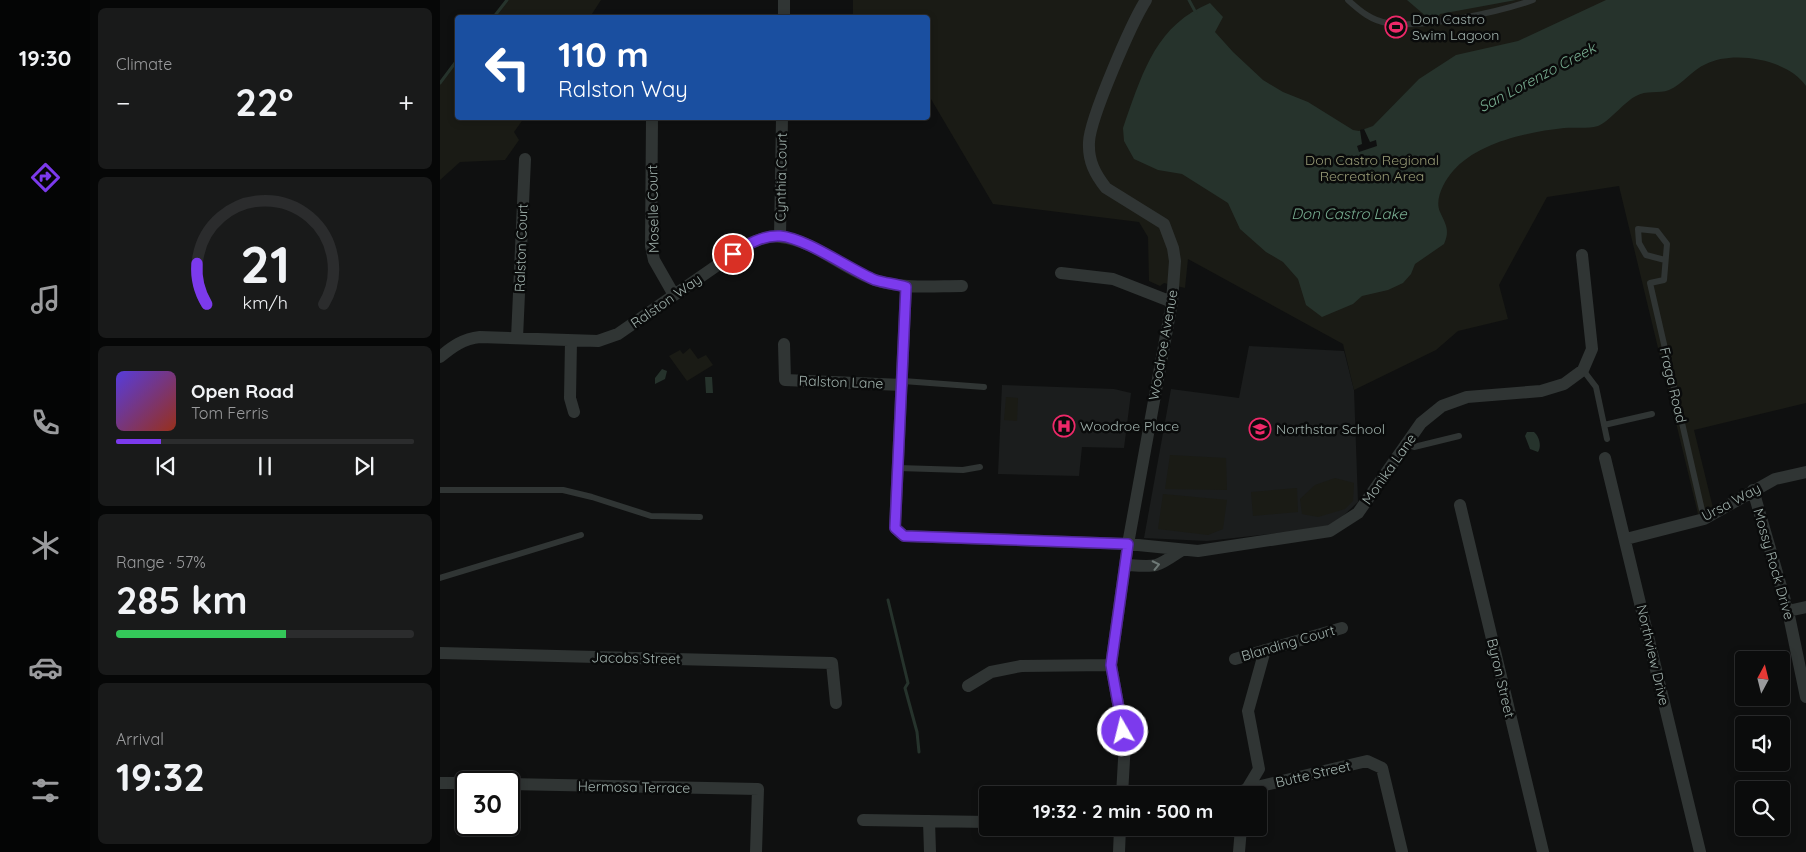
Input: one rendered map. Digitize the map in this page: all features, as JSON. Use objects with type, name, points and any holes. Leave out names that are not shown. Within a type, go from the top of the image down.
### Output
[{"type":"street","points":[[784,0],[784,15]]},
{"type":"street","name":"Woodroe Avenue","points":[[1123,786],[1125,742],[1111,665],[1128,544],[1172,302],[1175,261],[1174,248],[1164,224],[1106,188],[1094,172],[1089,149],[1093,119],[1146,0]]},
{"type":"street","name":"Moselle Court","points":[[652,120],[651,246],[654,260],[674,295]]},
{"type":"street","name":"Cynthia Court","points":[[780,236],[782,120]]},
{"type":"street","name":"Ralston Court","points":[[517,338],[525,159]]},
{"type":"street","points":[[780,236],[797,241],[877,280],[906,287],[962,286]]},
{"type":"street","name":"Ralston Way","points":[[443,355],[468,338],[598,341],[618,334],[748,244],[764,238],[780,236]]},
{"type":"street","points":[[1582,255],[1592,349],[1583,370]]},
{"type":"street","points":[[1061,273],[1113,279],[1172,302]]},
{"type":"street","points":[[906,287],[895,528],[904,536],[1128,544]]},
{"type":"street","points":[[571,341],[570,398],[574,412]]},
{"type":"street","name":"Ralston Lane","points":[[784,344],[786,380],[902,383]]},
{"type":"street","name":"Monika Lane","points":[[1128,544],[1198,551],[1330,531],[1358,513],[1421,423],[1442,406],[1467,397],[1541,391],[1564,384],[1583,370]]},
{"type":"street","name":"Northview Drive","points":[[1606,458],[1700,852]]},
{"type":"street","name":"Ursa Way","points":[[1626,539],[1704,519],[1732,505],[1753,490],[1775,479],[1806,472]]},
{"type":"street","name":"Mossy Rock Drive","points":[[1753,490],[1788,611],[1806,697]]},
{"type":"street","name":"Byron Street","points":[[1460,505],[1543,852]]},
{"type":"street","points":[[1126,565],[1154,567],[1166,562],[1182,550]]},
{"type":"street","points":[[1788,611],[1806,607]]},
{"type":"street","name":"Blanding Court","points":[[1235,659],[1342,628]]},
{"type":"street","points":[[1249,786],[1260,769],[1248,711],[1265,650]]},
{"type":"street","name":"Jacobs Street","points":[[440,654],[832,663],[836,704]]},
{"type":"street","points":[[968,686],[991,672],[1021,666],[1111,665]]},
{"type":"street","name":"Butte Street","points":[[1267,787],[1367,761],[1382,768],[1402,852]]},
{"type":"street","points":[[440,783],[455,783]]},
{"type":"street","name":"Hermosa Terrace","points":[[520,784],[758,789],[756,852]]},
{"type":"street","points":[[863,820],[979,822]]},
{"type":"street","points":[[929,821],[930,852]]},
{"type":"street","points":[[1119,852],[1120,836]]},
{"type":"street","points":[[1239,852],[1240,836]]},
{"type":"lane","points":[[1348,0],[1372,19],[1397,24],[1495,12],[1533,0]]},
{"type":"lane","name":"Fraga Road","points":[[1665,260],[1646,256],[1639,243],[1638,229],[1657,231],[1667,244],[1664,280],[1650,284],[1704,519]]},
{"type":"lane","points":[[1583,370],[1596,387],[1607,439]]},
{"type":"lane","points":[[902,383],[984,387]]},
{"type":"lane","points":[[1604,425],[1652,414]]},
{"type":"lane","points":[[1405,444],[1414,446],[1459,436]]},
{"type":"lane","points":[[898,468],[962,470],[980,467]]},
{"type":"lane","points":[[440,490],[563,490],[592,497],[651,516],[700,517]]},
{"type":"lane","points":[[440,578],[581,535]]},
{"type":"shaded area","name":"Northstar School","points":[[1249,346],[1344,351],[1354,390],[1358,502],[1331,527],[1207,541],[1144,538],[1171,389],[1239,398]]},
{"type":"shaded area","name":"Woodroe Place","points":[[1002,385],[1114,389],[1131,393],[1124,448],[1082,447],[1079,476],[998,474]]},
{"type":"green space","points":[[507,0],[601,0],[591,15],[495,15]]},
{"type":"green space","name":"Don Castro Regional Recreation Area","points":[[853,0],[1806,0],[1806,403],[1694,430],[1713,508],[1698,514],[1619,186],[1547,197],[1499,285],[1508,319],[1458,331],[1436,350],[1354,390],[1343,344],[1188,259],[1185,288],[1164,283],[1160,286],[1149,281],[1148,237],[1139,222],[993,204],[930,97],[930,15],[853,15]]},
{"type":"green space","points":[[455,62],[455,120],[523,120],[514,132],[519,140],[505,160],[460,162],[440,180],[440,81]]},
{"type":"green space","points":[[690,348],[698,359],[706,355],[713,365],[687,381],[669,356],[680,350],[683,354]]},
{"type":"green space","points":[[1006,397],[1018,398],[1017,421],[1004,420]]},
{"type":"green space","points":[[1170,455],[1226,458],[1227,490],[1165,489]]},
{"type":"green space","points":[[1335,478],[1354,483],[1353,501],[1345,509],[1318,517],[1302,514],[1300,499],[1315,485]]},
{"type":"green space","points":[[1297,488],[1298,512],[1253,516],[1251,492]]},
{"type":"green space","points":[[1163,494],[1227,500],[1223,529],[1208,535],[1158,529]]},
{"type":"water","name":"Don Castro Swim Lagoon","points":[[1407,0],[1516,0],[1440,14],[1438,17],[1428,18]]},
{"type":"water","name":"Don Castro Lake","points":[[1606,0],[1806,0],[1806,86],[1787,69],[1774,63],[1745,58],[1717,60],[1696,70],[1669,90],[1644,93],[1636,96],[1598,126],[1535,132],[1504,140],[1490,146],[1463,161],[1444,184],[1438,201],[1447,235],[1444,244],[1415,264],[1411,274],[1403,283],[1388,290],[1362,296],[1353,304],[1322,317],[1306,305],[1298,279],[1283,262],[1266,252],[1240,229],[1228,203],[1182,174],[1158,170],[1134,159],[1124,141],[1123,128],[1126,119],[1139,83],[1155,50],[1177,23],[1192,12],[1210,3],[1223,17],[1215,32],[1263,80],[1283,92],[1308,102],[1353,130],[1359,131],[1373,126],[1419,79],[1456,55],[1518,41]]},
{"type":"water","points":[[662,369],[667,371],[665,379],[655,384],[655,378]]},
{"type":"water","points":[[705,377],[712,377],[713,393],[706,393]]},
{"type":"water","points":[[1527,432],[1534,432],[1537,436],[1540,444],[1538,452],[1530,449],[1525,436]]},
{"type":"pier","points":[[1364,129],[1370,142],[1376,140],[1377,146],[1359,152],[1357,146],[1362,144],[1360,130]]},
{"type":"waterway","name":"San Lorenzo Creek","points":[[495,15],[507,0]]},
{"type":"waterway","name":"San Lorenzo Creek","points":[[1189,0],[1196,13]]},
{"type":"waterway","name":"San Lorenzo Creek","points":[[440,83],[455,63]]},
{"type":"waterway","points":[[888,600],[908,683],[905,688],[917,732],[919,752]]},
{"type":"place","name":"Don Castro Swim Lagoon","points":[[1396,27]]},
{"type":"place","name":"Woodroe Place","points":[[1064,426]]},
{"type":"place","name":"Northstar School","points":[[1260,429]]},
{"type":"route","points":[[733,254],[748,244],[764,238],[780,236],[797,241],[877,280],[906,287],[895,528],[904,536],[1128,544],[1111,665],[1123,731]]}]
